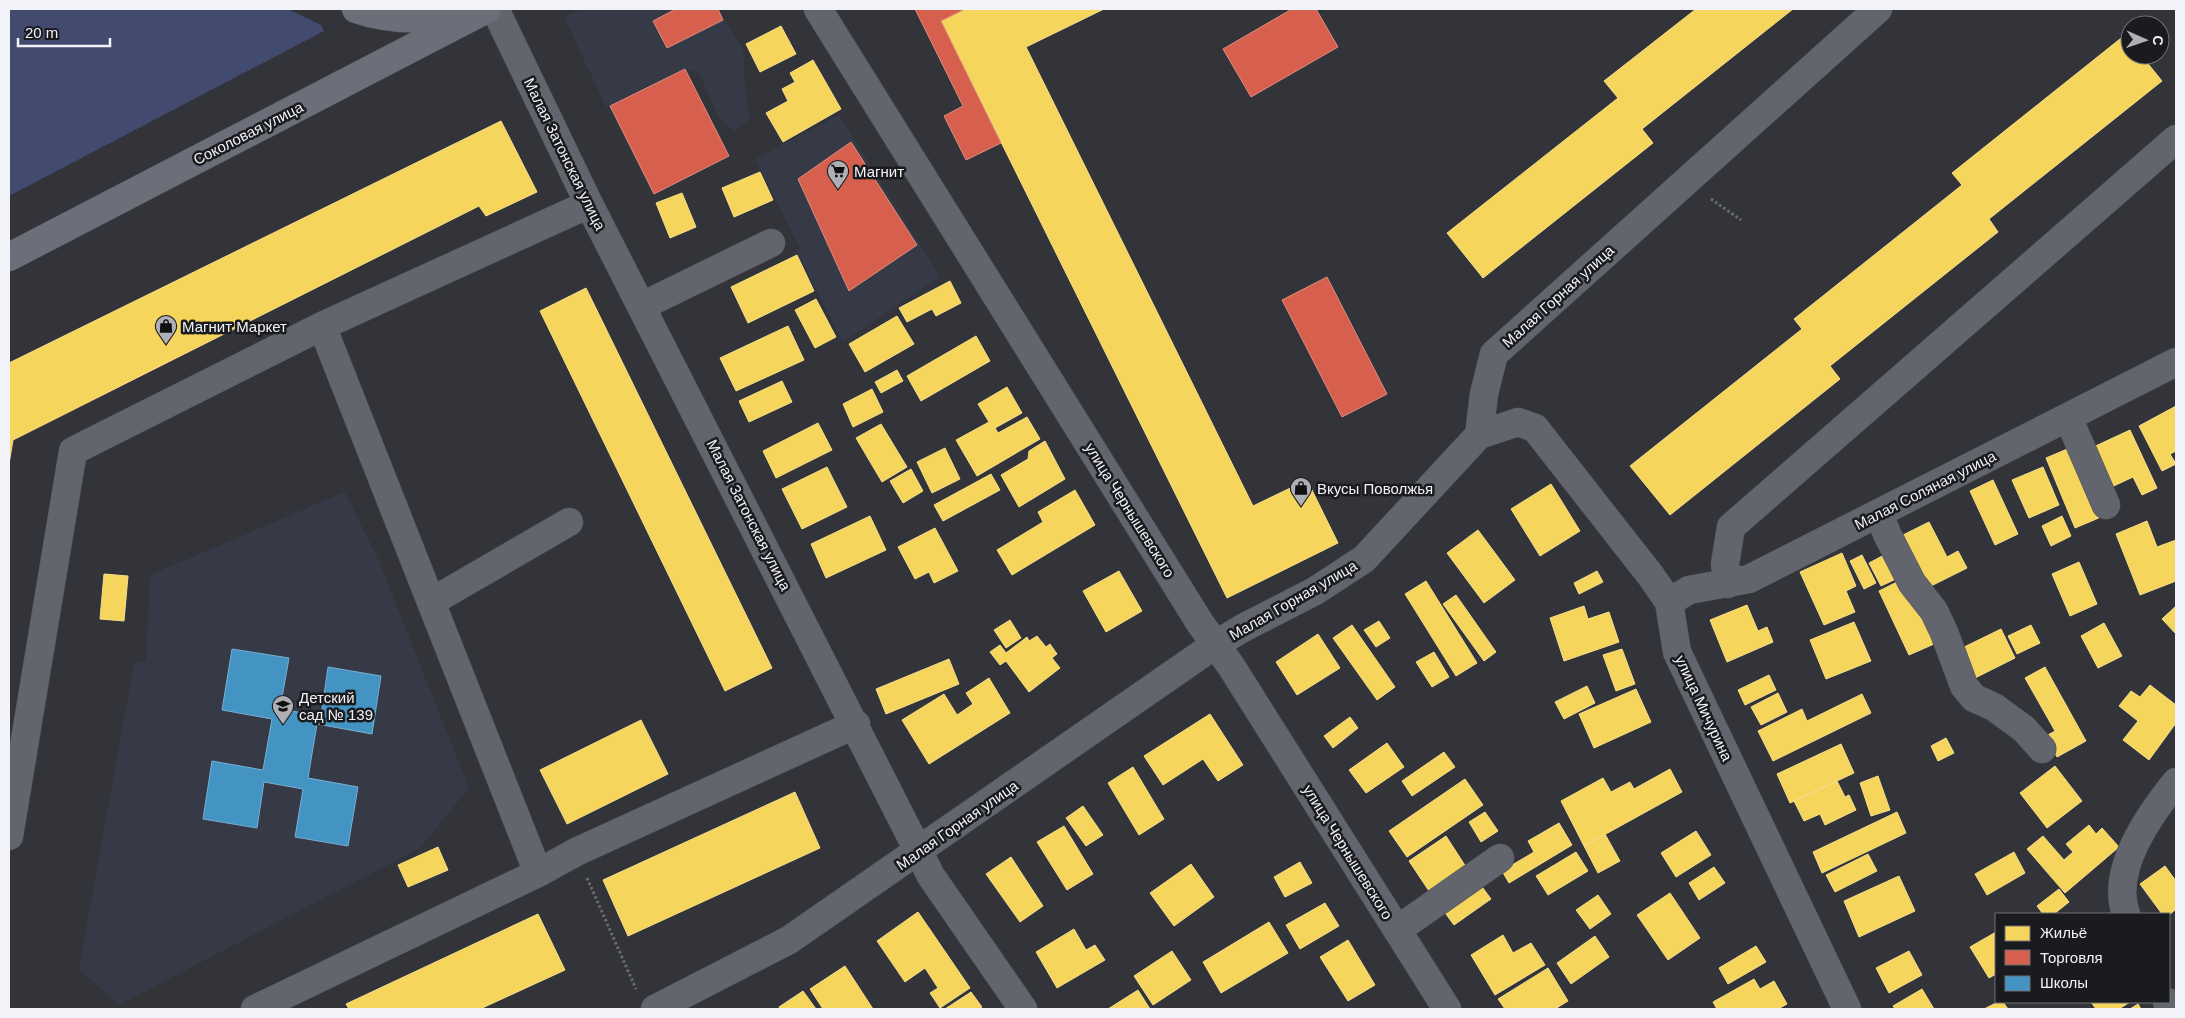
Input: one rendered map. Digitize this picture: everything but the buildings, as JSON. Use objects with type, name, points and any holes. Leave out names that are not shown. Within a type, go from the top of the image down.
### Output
[{"type":"main road","points":[[356,9],[397,18],[442,17],[483,9]]},
{"type":"main road","name":"Соколовая улица","points":[[9,257],[487,9]]},
{"type":"street","name":"Малая Затонская улица","points":[[495,9],[589,204],[856,724],[920,850],[931,876],[1023,1009]]},
{"type":"street","name":"улица Чернышевского","points":[[818,9],[1200,623],[1216,644],[1447,1009]]},
{"type":"street","name":"Малая Горная улица","points":[[656,1003],[789,940],[1216,644],[1314,591],[1364,559],[1479,435],[1484,394],[1494,354],[1878,9]]},
{"type":"street","points":[[1728,584],[1725,564],[1731,527],[2176,139]]},
{"type":"street","points":[[9,836],[73,451],[322,326],[589,204]]},
{"type":"street","points":[[642,306],[771,243]]},
{"type":"street","points":[[322,326],[538,873]]},
{"type":"street","name":"Малая Соляная улица","points":[[1669,602],[1689,590],[1749,580],[2176,362]]},
{"type":"street","points":[[2068,417],[2106,506]]},
{"type":"street","name":"улица Мичурина","points":[[1479,435],[1518,422],[1535,428],[1651,576],[1669,602],[1677,652],[1847,1009]]},
{"type":"street","points":[[1879,513],[1887,534],[1912,583],[1934,611],[1964,686],[1974,698],[1994,707],[2024,729],[2042,750]]},
{"type":"street","points":[[431,602],[569,522]]},
{"type":"street","points":[[255,1009],[538,873],[576,852],[856,724]]},
{"type":"street","points":[[2126,913],[2122,885],[2126,864],[2153,810],[2176,782]]},
{"type":"street","points":[[1397,930],[1500,858]]},
{"type":"path","points":[[1686,181],[1741,220]]},
{"type":"path","points":[[576,852],[656,1003]]},
{"type":"shaded area","points":[[9,9],[288,9],[321,25],[324,31],[9,196]]},
{"type":"shaded area","points":[[581,9],[718,9],[743,49],[746,98],[750,119],[734,131],[719,118],[699,73],[685,69],[606,107],[564,17]]},
{"type":"shaded area","points":[[839,115],[940,277],[843,342],[797,252],[800,248],[755,159]]},
{"type":"shaded area","name":"Детский сад № 139","points":[[345,492],[379,561],[469,788],[420,848],[119,1005],[79,969],[134,663],[146,661],[150,575]]},
{"type":"place","name":"Магнит","points":[[838,190]]},
{"type":"place","name":"Магнит Маркет","points":[[166,345]]},
{"type":"place","name":"Вкусы Поволжья","points":[[1301,507]]},
{"type":"place","name":"Детский сад № 139","points":[[283,725]]}]
